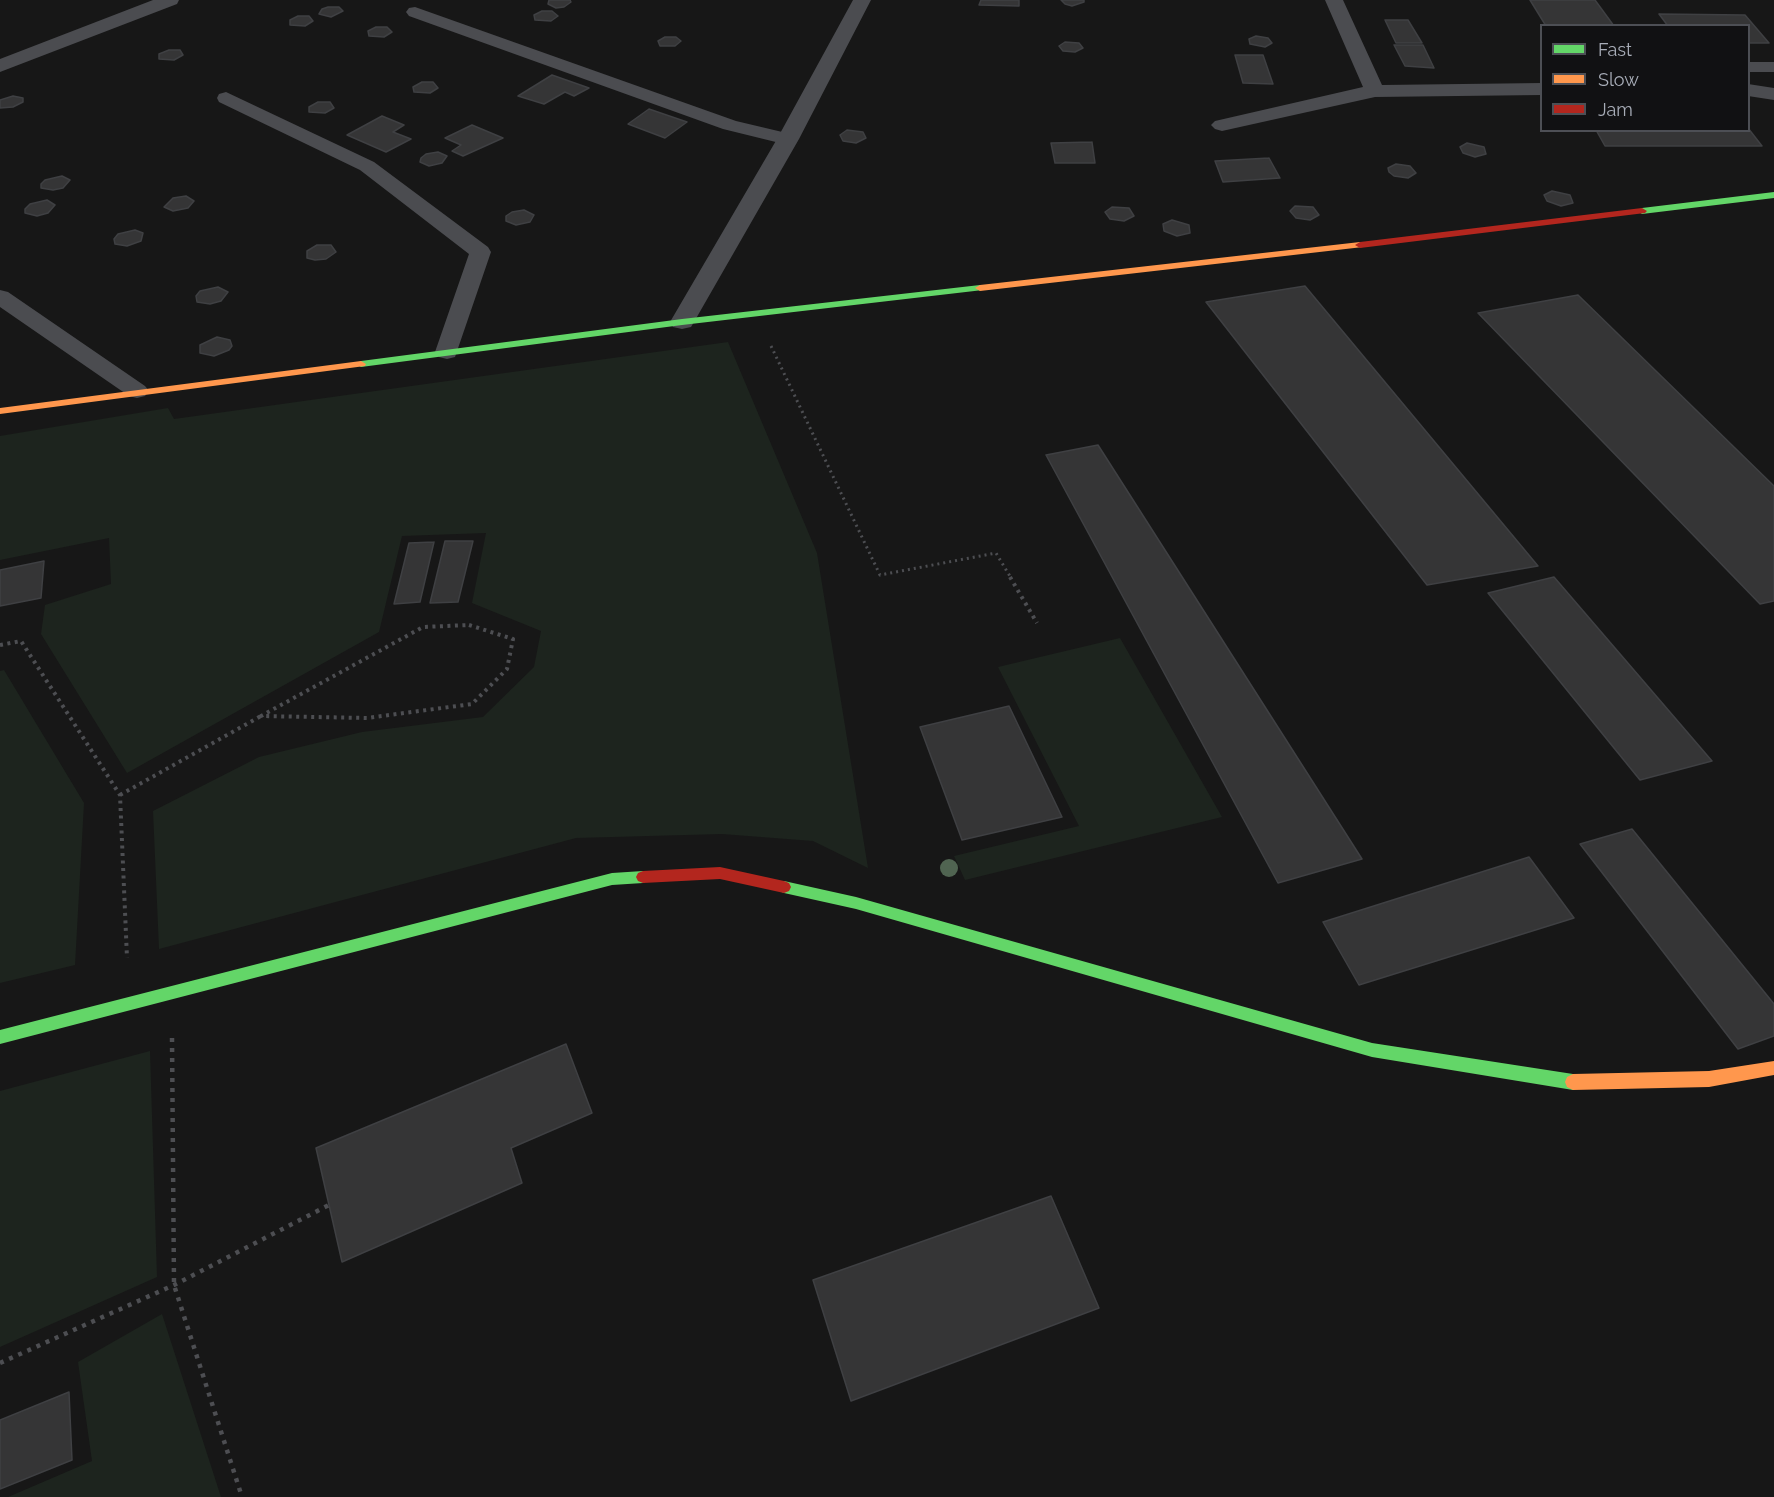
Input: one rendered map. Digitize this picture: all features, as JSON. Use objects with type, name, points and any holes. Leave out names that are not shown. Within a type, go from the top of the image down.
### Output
[{"type":"street","points":[[0,66],[170,0]]},
{"type":"street","points":[[682,322],[788,139],[862,0]]},
{"type":"street","points":[[1334,0],[1375,91]]},
{"type":"street","points":[[1222,125],[1375,91],[1540,90]]},
{"type":"street","points":[[1750,90],[1774,94]]},
{"type":"street","points":[[0,411],[137,391],[755,313],[1414,239],[1774,195]]},
{"type":"street","points":[[0,1037],[612,879],[720,873],[856,903],[1372,1050],[1565,1082],[1709,1078],[1774,1068]]},
{"type":"lane","points":[[416,12],[730,125],[788,139]]},
{"type":"lane","points":[[1750,66],[1774,67]]},
{"type":"lane","points":[[226,98],[367,166],[480,252],[447,352]]},
{"type":"lane","points":[[0,297],[137,391]]},
{"type":"path","points":[[755,313],[880,575],[996,553],[1037,623]]},
{"type":"path","points":[[120,795],[261,716],[423,627],[469,625],[513,639],[507,669],[472,704],[367,718],[261,716]]},
{"type":"path","points":[[0,645],[21,641],[120,795],[129,1004]]},
{"type":"path","points":[[172,992],[174,1285],[242,1497]]},
{"type":"path","points":[[0,1363],[174,1285],[329,1205]]},
{"type":"shaded area","points":[[728,342],[817,553],[868,868],[813,841],[722,834],[576,838],[159,949],[153,811],[259,757],[362,732],[483,717],[534,667],[541,631],[472,603],[486,533],[402,536],[379,632],[127,773],[41,634],[45,605],[111,584],[109,538],[0,560],[0,436],[168,408],[174,419]]},
{"type":"shaded area","points":[[1120,638],[1222,817],[965,880],[954,856],[1079,826],[998,667]]},
{"type":"shaded area","points":[[4,670],[84,803],[75,965],[0,983],[0,671]]},
{"type":"shaded area","points":[[150,1051],[157,1277],[0,1347],[0,1091]]},
{"type":"shaded area","points":[[162,1314],[221,1497],[8,1497],[92,1461],[78,1362]]},
{"type":"building","points":[[549,0],[570,0],[571,2],[564,7],[556,8],[548,4]]},
{"type":"building","points":[[981,0],[1019,0],[1019,6],[979,5]]},
{"type":"building","points":[[1061,0],[1084,0],[1084,2],[1072,6]]},
{"type":"building","points":[[1530,0],[1595,0],[1613,24],[1545,24]]},
{"type":"building","points":[[339,7],[343,11],[331,17],[319,14],[322,9]]},
{"type":"building","points":[[542,11],[552,11],[558,16],[551,21],[535,20],[534,15]]},
{"type":"building","points":[[1659,14],[1745,15],[1769,43],[1750,43],[1750,24],[1666,24]]},
{"type":"building","points":[[298,16],[309,16],[313,21],[305,26],[290,25],[290,20]]},
{"type":"building","points":[[1385,20],[1408,20],[1422,43],[1396,43]]},
{"type":"building","points":[[376,27],[387,27],[392,32],[384,37],[369,36],[368,31]]},
{"type":"building","points":[[1256,36],[1268,38],[1272,43],[1265,47],[1250,44],[1249,39]]},
{"type":"building","points":[[665,37],[676,37],[681,41],[675,46],[660,46],[658,41]]},
{"type":"building","points":[[1065,42],[1079,43],[1083,48],[1075,52],[1063,51],[1059,46]]},
{"type":"building","points":[[1394,45],[1423,45],[1434,68],[1405,66]]},
{"type":"building","points":[[169,50],[180,50],[183,55],[174,60],[159,59],[159,54]]},
{"type":"building","points":[[1235,55],[1263,55],[1273,84],[1243,83]]},
{"type":"building","points":[[552,75],[589,88],[574,96],[565,92],[544,104],[518,96]]},
{"type":"building","points":[[422,82],[433,82],[438,88],[430,93],[414,92],[413,87]]},
{"type":"building","points":[[13,96],[23,98],[23,102],[13,107],[0,108],[0,100]]},
{"type":"building","points":[[318,102],[330,102],[334,108],[325,113],[309,112],[309,107]]},
{"type":"building","points":[[649,109],[687,122],[665,138],[628,124]]},
{"type":"building","points":[[382,116],[404,125],[393,132],[411,139],[386,152],[347,135]]},
{"type":"building","points":[[472,125],[503,138],[463,156],[452,151],[461,145],[445,138]]},
{"type":"building","points":[[847,130],[863,132],[866,138],[856,143],[843,141],[840,135]]},
{"type":"building","points":[[1750,131],[1762,146],[1605,146],[1597,132]]},
{"type":"building","points":[[1092,142],[1095,163],[1055,163],[1051,143]]},
{"type":"building","points":[[1467,143],[1484,147],[1486,154],[1475,157],[1463,153],[1460,147]]},
{"type":"building","points":[[438,152],[447,156],[442,163],[429,166],[420,162],[426,154]]},
{"type":"building","points":[[1269,158],[1280,178],[1223,182],[1215,161]]},
{"type":"building","points":[[1396,164],[1410,166],[1416,173],[1408,178],[1394,176],[1388,168]]},
{"type":"building","points":[[62,176],[70,180],[63,188],[53,190],[41,188],[45,180]]},
{"type":"building","points":[[1552,191],[1570,195],[1573,203],[1561,206],[1547,201],[1544,195]]},
{"type":"building","points":[[186,196],[194,201],[188,208],[173,211],[164,207],[173,198]]},
{"type":"building","points":[[47,200],[55,205],[48,213],[37,216],[25,213],[25,209],[30,204]]},
{"type":"building","points":[[1295,206],[1313,207],[1319,215],[1310,220],[1296,218],[1290,211]]},
{"type":"building","points":[[1112,207],[1129,208],[1134,216],[1124,221],[1110,219],[1105,212]]},
{"type":"building","points":[[524,210],[534,215],[530,222],[516,225],[506,221],[506,216],[512,212]]},
{"type":"building","points":[[1172,220],[1189,225],[1190,233],[1177,236],[1164,231],[1163,224]]},
{"type":"building","points":[[135,230],[143,233],[141,241],[127,246],[115,244],[114,239],[118,234]]},
{"type":"building","points":[[317,245],[331,245],[336,252],[326,259],[307,258],[307,251]]},
{"type":"building","points":[[1305,286],[1538,566],[1427,585],[1206,302]]},
{"type":"building","points":[[218,287],[228,292],[221,301],[210,304],[197,302],[196,296],[200,291]]},
{"type":"building","points":[[1578,295],[1774,486],[1774,601],[1760,604],[1478,313]]},
{"type":"building","points":[[217,337],[230,340],[232,346],[229,350],[214,356],[200,353],[200,345]]},
{"type":"building","points":[[1098,445],[1362,859],[1278,883],[1046,455]]},
{"type":"building","points":[[445,541],[473,541],[458,602],[430,603]]},
{"type":"building","points":[[434,542],[420,602],[394,604],[409,543]]},
{"type":"building","points":[[44,561],[41,598],[0,606],[0,570]]},
{"type":"building","points":[[1554,577],[1712,761],[1640,780],[1488,593]]},
{"type":"building","points":[[1009,706],[1062,817],[962,840],[920,727]]},
{"type":"building","points":[[1632,829],[1774,1004],[1774,1036],[1738,1049],[1580,844]]},
{"type":"building","points":[[1529,857],[1574,918],[1359,985],[1323,922]]},
{"type":"building","points":[[566,1044],[592,1113],[511,1148],[522,1183],[342,1262],[316,1148]]},
{"type":"building","points":[[1051,1196],[1099,1308],[851,1401],[813,1280]]},
{"type":"building","points":[[69,1392],[72,1460],[0,1489],[0,1420]]},
{"type":"traffic: fast","points":[[1642,211],[1774,195]]},
{"type":"traffic: fast","points":[[361,364],[682,322],[980,288]]},
{"type":"traffic: fast","points":[[0,1037],[612,879],[643,877]]},
{"type":"traffic: fast","points":[[784,887],[856,903],[1372,1050],[1573,1082]]},
{"type":"traffic: slow","points":[[980,288],[1360,245]]},
{"type":"traffic: slow","points":[[0,411],[361,364]]},
{"type":"traffic: slow","points":[[1573,1082],[1709,1079],[1774,1068]]},
{"type":"traffic: jam","points":[[1360,245],[1642,211]]},
{"type":"traffic: jam","points":[[643,877],[720,873],[784,887]]}]
